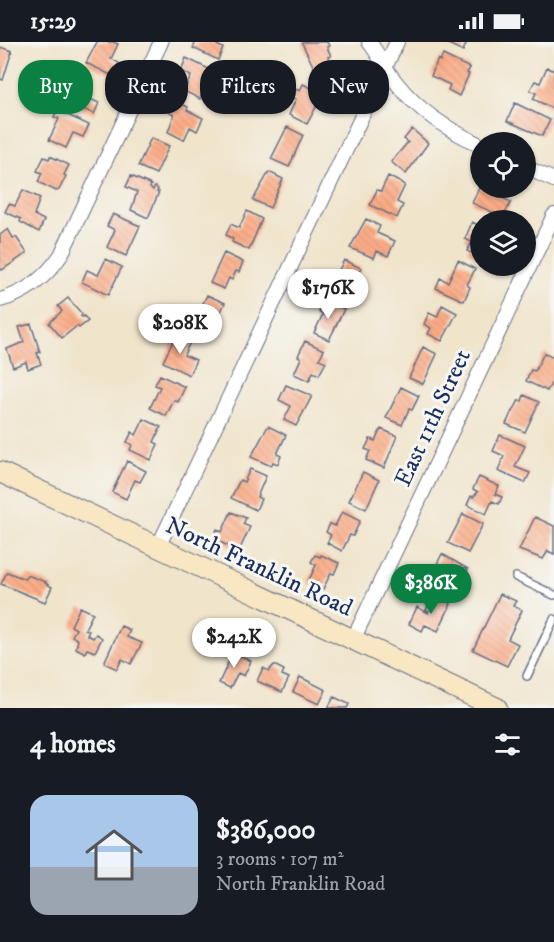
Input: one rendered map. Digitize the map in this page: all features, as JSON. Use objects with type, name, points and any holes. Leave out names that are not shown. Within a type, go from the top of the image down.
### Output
[{"type":"main road","name":"North Franklin Road","points":[[0,472],[497,708]]},
{"type":"street","points":[[0,300],[22,292],[36,283],[62,255],[161,42]]},
{"type":"street","points":[[369,42],[381,60]]},
{"type":"street","points":[[388,60],[397,42]]},
{"type":"street","points":[[389,72],[420,108],[446,128],[470,140]]},
{"type":"street","points":[[158,547],[363,114]]},
{"type":"street","points":[[536,172],[554,180]]},
{"type":"street","name":"East 11th Street","points":[[353,640],[554,215]]},
{"type":"lane","points":[[516,577],[554,595]]},
{"type":"lane","points":[[527,676],[554,619]]},
{"type":"building","points":[[97,42],[118,44],[111,59],[113,60],[105,60],[105,72],[93,66],[93,60],[88,60]]},
{"type":"building","points":[[196,42],[218,42],[217,45],[223,48],[218,60],[193,48]]},
{"type":"building","points":[[327,42],[331,56],[328,57],[330,60],[310,60],[302,43]]},
{"type":"building","points":[[444,42],[467,42],[463,51]]},
{"type":"building","points":[[0,47],[12,51],[3,80],[0,79]]},
{"type":"building","points":[[443,55],[470,68],[459,96],[448,90],[450,85],[431,76],[438,59],[440,61]]},
{"type":"building","points":[[186,58],[200,65],[200,99],[188,93],[188,82],[191,76],[188,74],[188,60],[185,60]]},
{"type":"building","points":[[547,67],[554,71],[554,109],[533,99],[536,93],[530,90],[535,81],[540,83]]},
{"type":"building","points":[[303,84],[308,86],[308,114],[312,114],[307,124],[289,115],[296,114],[296,89],[300,91]]},
{"type":"building","points":[[93,100],[99,103],[93,114]]},
{"type":"building","points":[[515,103],[550,120],[542,136],[507,121]]},
{"type":"building","points":[[188,110],[203,118],[197,131],[190,127],[184,140],[168,132],[174,115],[172,114],[188,114]]},
{"type":"building","points":[[55,114],[66,114],[89,125],[83,137],[73,133],[66,148],[49,140],[59,119],[54,117]]},
{"type":"building","points":[[287,127],[303,135],[289,167],[271,159]]},
{"type":"building","points":[[412,129],[428,143],[406,174],[391,162],[408,142],[404,139]]},
{"type":"building","points":[[151,138],[169,146],[156,174],[138,166]]},
{"type":"building","points":[[50,156],[69,165],[59,190],[56,191],[38,182],[42,173],[37,171],[44,157],[49,159]]},
{"type":"building","points":[[269,172],[283,179],[270,208],[253,200]]},
{"type":"building","points":[[131,176],[151,185],[150,188],[153,190],[155,187],[158,189],[157,192],[159,192],[148,218],[131,210],[137,192],[126,187]]},
{"type":"building","points":[[388,176],[405,185],[397,202],[403,205],[397,218],[370,205],[377,190],[381,191]]},
{"type":"building","points":[[23,190],[40,198],[34,215],[44,220],[39,232],[20,222],[21,219],[5,212],[9,204],[15,206]]},
{"type":"building","points":[[474,198],[502,198],[511,202],[507,210],[488,210],[472,203]]},
{"type":"building","points":[[247,211],[262,219],[249,250],[232,242],[233,239],[226,235],[231,224],[239,228]]},
{"type":"building","points":[[113,214],[140,226],[126,256],[107,247],[115,230],[107,226]]},
{"type":"building","points":[[366,219],[380,226],[377,233],[395,241],[388,256],[377,251],[374,258],[350,248]]},
{"type":"building","points":[[470,227],[470,241],[465,239]]},
{"type":"building","points":[[8,229],[27,253],[2,270],[0,268],[0,235]]},
{"type":"building","points":[[224,253],[243,262],[239,272],[236,271],[232,280],[229,278],[224,289],[210,283]]},
{"type":"building","points":[[106,259],[122,267],[108,295],[82,282],[87,270],[98,275]]},
{"type":"building","points":[[344,260],[361,268],[348,296],[330,288]]},
{"type":"building","points":[[458,260],[470,266],[472,276],[467,285],[470,287],[464,301],[436,288],[440,278],[448,282]]},
{"type":"building","points":[[207,295],[225,303],[207,333],[189,324],[192,319],[195,320]]},
{"type":"building","points":[[68,298],[82,314],[81,316],[88,321],[79,328],[77,326],[62,338],[49,323],[62,311],[58,306]]},
{"type":"building","points":[[325,300],[344,309],[329,340],[314,333],[323,314],[319,312]]},
{"type":"building","points":[[442,305],[457,313],[442,341],[428,334],[431,328],[424,324],[429,313],[437,317]]},
{"type":"building","points":[[31,324],[40,352],[37,353],[41,364],[28,369],[26,362],[13,367],[7,349],[24,342],[19,327]]},
{"type":"building","points":[[177,333],[191,340],[184,355],[196,360],[189,375],[163,362]]},
{"type":"building","points":[[305,341],[324,350],[319,359],[326,362],[319,375],[313,372],[309,381],[294,374],[301,358],[298,356]]},
{"type":"building","points":[[423,347],[437,354],[423,384],[409,378]]},
{"type":"building","points":[[544,353],[554,358],[554,378],[547,391],[526,381],[531,370],[535,371]]},
{"type":"building","points":[[160,375],[185,387],[178,402],[174,400],[166,416],[150,408],[160,387],[155,385]]},
{"type":"building","points":[[286,385],[312,396],[296,426],[284,420],[291,406],[279,400]]},
{"type":"building","points":[[401,387],[419,396],[412,410],[409,409],[402,425],[386,418]]},
{"type":"building","points":[[524,395],[539,402],[525,432],[506,424]]},
{"type":"building","points":[[144,419],[161,427],[154,442],[158,444],[151,460],[130,450],[132,445],[127,442],[132,432],[136,435]]},
{"type":"building","points":[[268,426],[286,435],[277,454],[281,456],[278,464],[273,462],[271,466],[251,457]]},
{"type":"building","points":[[381,429],[397,436],[384,468],[366,460],[370,451],[365,449],[370,439],[375,441]]},
{"type":"building","points":[[500,435],[525,446],[515,467],[530,473],[525,483],[498,471],[504,456],[493,451]]},
{"type":"building","points":[[127,461],[146,471],[140,482],[135,480],[126,499],[112,492]]},
{"type":"building","points":[[250,469],[266,476],[257,497],[261,499],[256,510],[231,498],[240,480],[244,482]]},
{"type":"building","points":[[363,472],[379,480],[366,509],[349,501]]},
{"type":"building","points":[[479,477],[499,486],[495,494],[502,497],[499,504],[492,501],[486,514],[467,505],[471,496],[473,497],[478,492],[473,489]]},
{"type":"building","points":[[231,512],[246,518],[243,524],[250,527],[239,551],[213,539],[217,529],[222,532]]},
{"type":"building","points":[[342,512],[360,521],[342,551],[327,543],[331,535],[326,532],[330,524],[335,526]]},
{"type":"building","points":[[463,514],[483,524],[468,553],[448,543]]},
{"type":"building","points":[[535,517],[554,526],[554,554],[548,551],[543,559],[519,550]]},
{"type":"building","points":[[442,554],[468,569],[454,597],[436,589],[442,576],[446,578],[449,572],[436,566]]},
{"type":"building","points":[[315,555],[320,557],[321,555],[339,563],[323,589],[308,582],[316,565],[311,562]]},
{"type":"building","points":[[7,572],[25,579],[27,575],[46,582],[52,587],[45,602],[1,584]]},
{"type":"building","points":[[500,594],[516,601],[513,606],[522,610],[508,639],[518,644],[507,666],[473,650]]},
{"type":"building","points":[[436,596],[451,604],[438,631],[425,625],[422,631],[409,624],[417,607],[428,613],[429,611],[426,610],[429,604],[432,606]]},
{"type":"building","points":[[80,607],[93,613],[85,629],[89,631],[87,635],[93,638],[96,634],[102,638],[95,652],[87,649],[85,653],[76,648],[78,640],[72,636],[76,629],[71,626]]},
{"type":"building","points":[[121,626],[130,630],[127,637],[142,643],[131,664],[122,659],[117,669],[104,663]]},
{"type":"building","points":[[233,652],[251,661],[244,676],[238,673],[230,688],[219,683]]},
{"type":"building","points":[[274,665],[284,670],[282,675],[289,678],[282,692],[257,681],[263,668],[269,671]]},
{"type":"building","points":[[300,677],[326,690],[319,704],[293,692]]},
{"type":"building","points":[[334,697],[349,704],[347,708],[328,708]]}]
